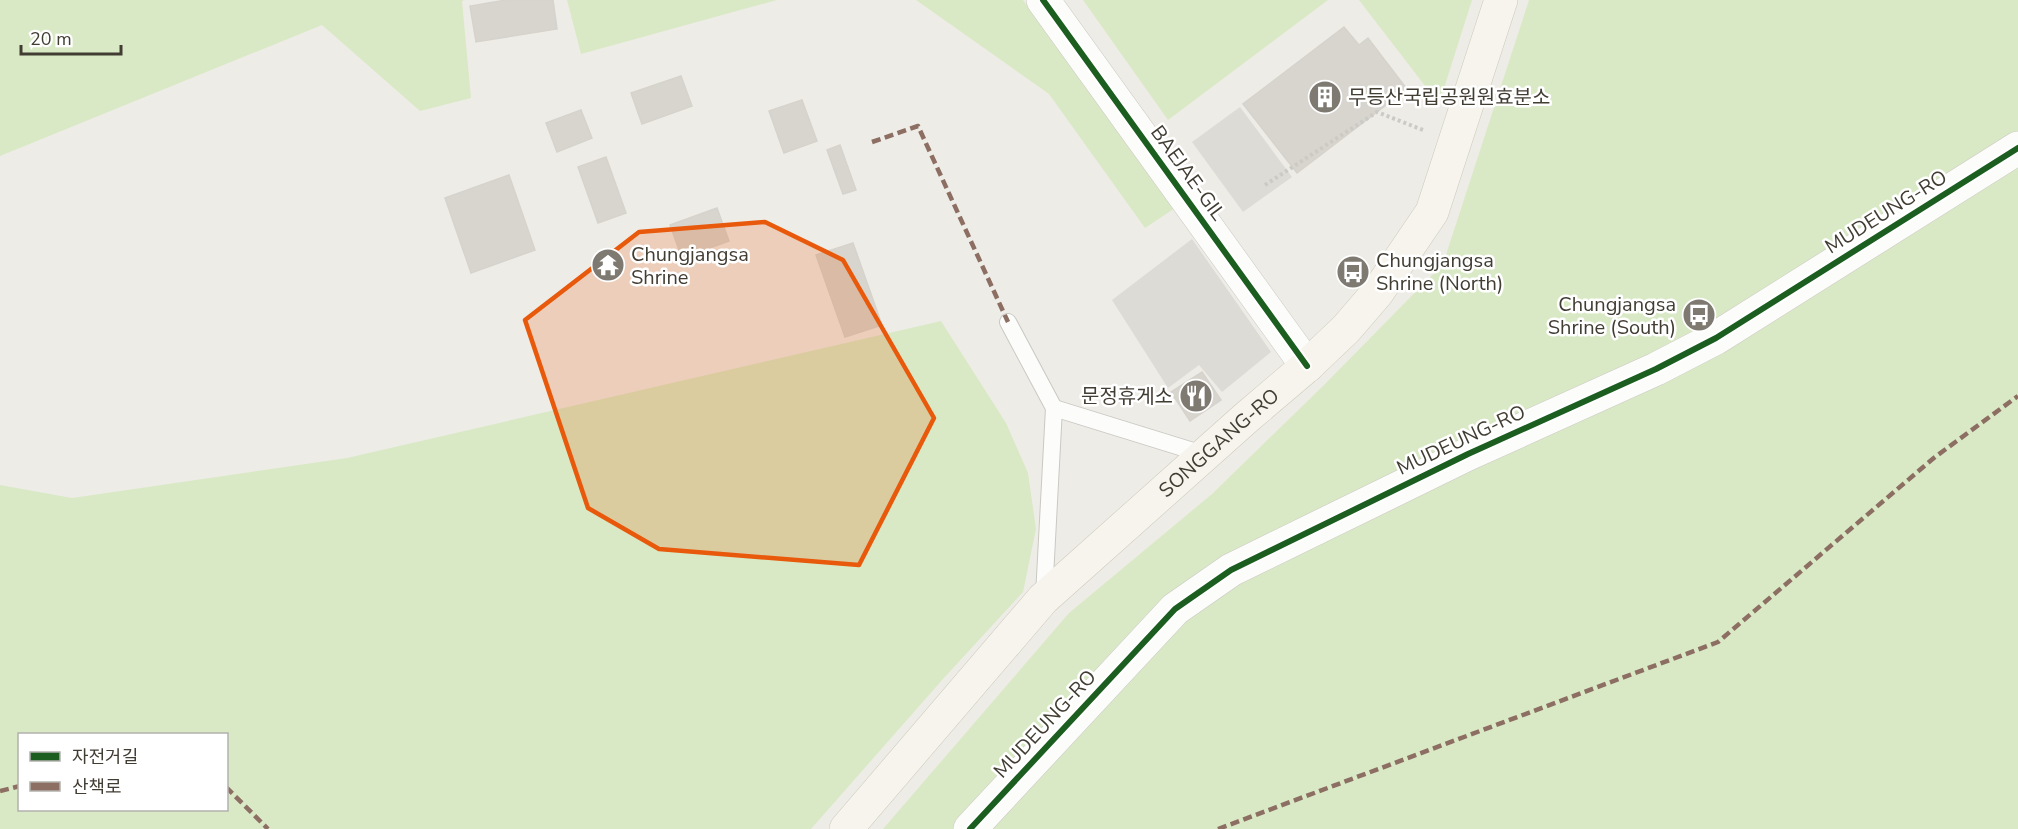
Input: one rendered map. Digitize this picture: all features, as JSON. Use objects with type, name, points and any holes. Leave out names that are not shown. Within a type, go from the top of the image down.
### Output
[{"type":"main road","name":"SONGGANG-RO","points":[[846,829],[1043,600],[1307,366],[1346,329],[1377,292],[1432,212],[1501,0]]},
{"type":"street","name":"BAEJAE-GIL","points":[[1043,0],[1307,366]]},
{"type":"street","name":"MUDEUNG-RO","points":[[970,829],[1175,609],[1231,570],[1468,454],[1656,369],[1716,339],[2018,148]]},
{"type":"lane","points":[[1008,322],[1054,408],[1043,600]]},
{"type":"lane","points":[[1054,408],[1206,455]]},
{"type":"path","points":[[1265,185],[1377,112],[1454,143]]},
{"type":"highlighted area","points":[[765,222],[843,260],[934,418],[859,565],[659,549],[588,508],[525,320],[639,232]]},
{"type":"green space","points":[[0,0],[465,0],[462,1],[471,98],[420,111],[322,25],[0,156]]},
{"type":"green space","points":[[567,0],[777,0],[581,54]]},
{"type":"green space","points":[[916,0],[1023,0],[1175,208],[1145,228],[1049,94]]},
{"type":"green space","points":[[1083,0],[1328,0],[1168,120]]},
{"type":"green space","points":[[1359,0],[1472,0],[1439,104]]},
{"type":"green space","points":[[1529,0],[2018,0],[2018,829],[883,829],[1069,613],[1212,494],[1443,264]]},
{"type":"green space","points":[[941,321],[1006,423],[1028,473],[1036,529],[1023,592],[811,829],[0,829],[0,485],[72,498],[347,458]]},
{"type":"shaded area","points":[[1240,107],[1292,177],[1243,212],[1192,142]]},
{"type":"shaded area","points":[[1192,239],[1271,352],[1222,392],[1199,365],[1168,388],[1112,300]]},
{"type":"building","points":[[506,0],[553,0],[557,29],[476,42],[470,6]]},
{"type":"building","name":"무등산국립공원원효분소","points":[[1344,27],[1359,45],[1368,38],[1407,89],[1297,173],[1243,104]]},
{"type":"building","points":[[681,76],[692,106],[642,124],[631,93]]},
{"type":"building","points":[[802,100],[817,141],[784,153],[769,111]]},
{"type":"building","points":[[581,110],[592,138],[557,152],[546,123]]},
{"type":"building","points":[[840,145],[856,190],[843,194],[827,150]]},
{"type":"building","points":[[606,157],[626,213],[598,223],[578,167]]},
{"type":"building","points":[[509,175],[535,250],[471,273],[445,198]]},
{"type":"building","points":[[717,208],[729,241],[682,258],[670,225]]},
{"type":"building","points":[[853,243],[882,325],[845,337],[816,255]]},
{"type":"building","name":"문정휴게소","points":[[1202,372],[1221,400],[1190,421],[1171,392]]},
{"type":"marked path","points":[[872,142],[918,126],[1008,322]]},
{"type":"marked path","points":[[1218,829],[1718,642],[1935,457],[2018,396]]},
{"type":"marked path","points":[[0,791],[18,786]]},
{"type":"marked path","points":[[228,789],[268,829]]},
{"type":"cycle path","points":[[1043,0],[1307,366]]},
{"type":"cycle path","points":[[970,829],[1175,609],[1231,570],[1468,454],[1656,369],[1716,338],[2018,148]]},
{"type":"place","name":"무등산국립공원원효분소","points":[[1325,97]]},
{"type":"place","name":"Chungjangsa Shrine","points":[[608,265]]},
{"type":"place","name":"Chungjangsa Shrine (North)","points":[[1353,272]]},
{"type":"place","name":"Chungjangsa Shrine (South)","points":[[1699,315]]},
{"type":"place","name":"문정휴게소","points":[[1196,396]]}]
